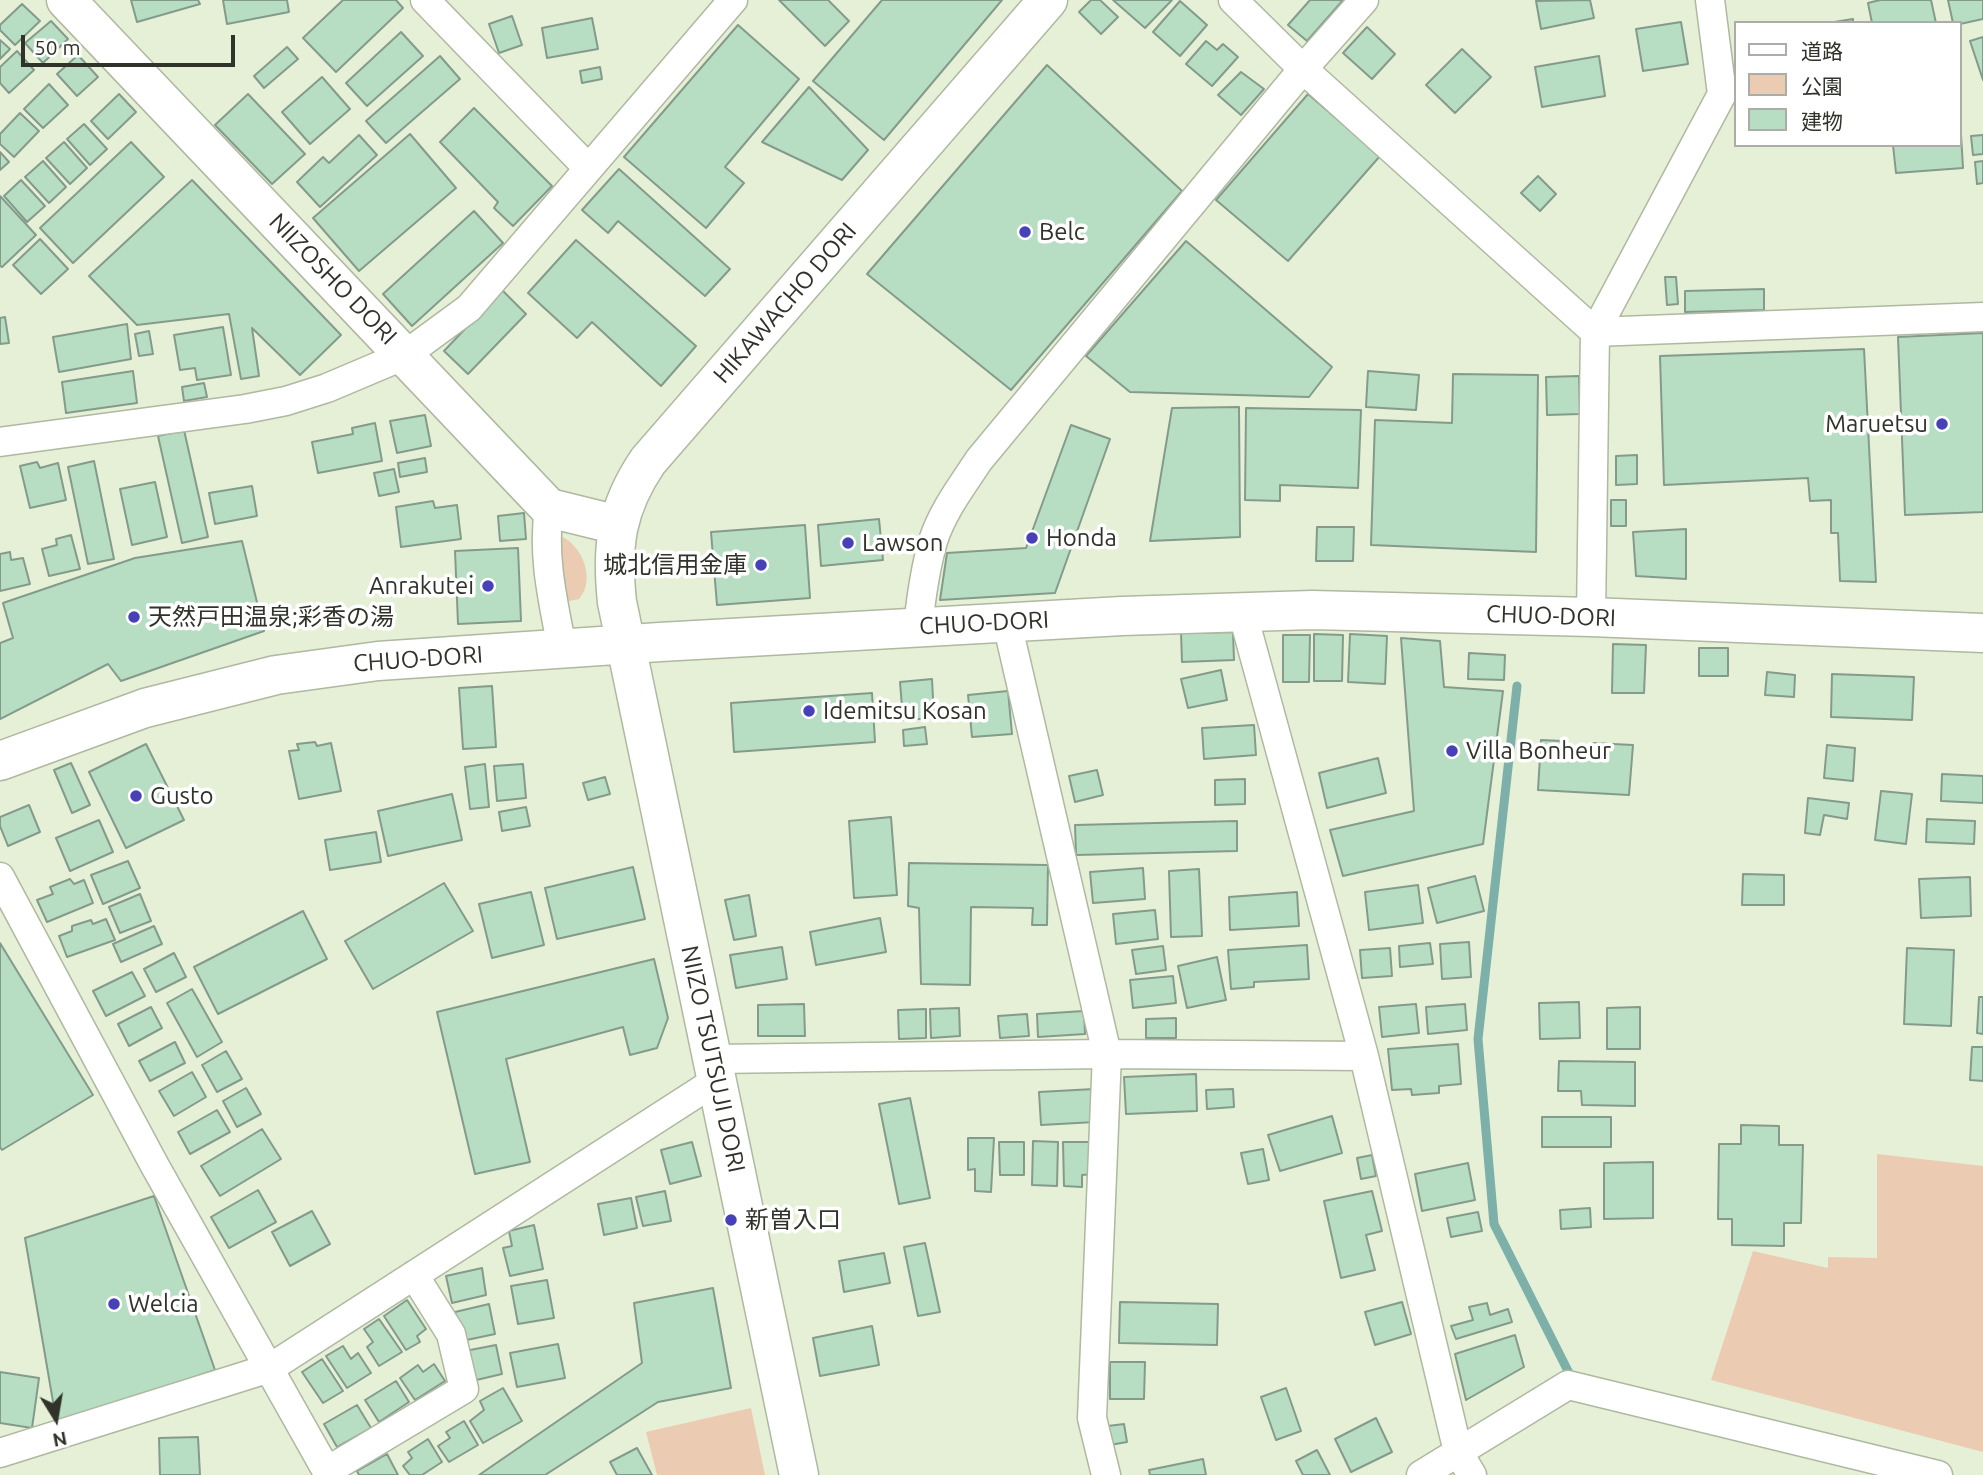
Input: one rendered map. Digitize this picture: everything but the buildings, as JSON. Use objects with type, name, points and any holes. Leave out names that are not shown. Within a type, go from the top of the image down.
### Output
[{"type":"street","name":"NIIZOSHO DORI","points":[[66,0],[549,508]]},
{"type":"street","points":[[425,0],[588,169]]},
{"type":"street","points":[[0,442],[273,404],[327,388],[405,355],[469,308],[733,0]]},
{"type":"street","name":"HIKAWACHO DORI","points":[[625,644],[615,584],[618,525],[629,491],[648,461],[1048,0]]},
{"type":"street","points":[[1233,0],[1303,69],[1595,332],[1983,317]]},
{"type":"street","points":[[918,627],[923,584],[934,539],[954,499],[979,460],[1303,69],[1364,0]]},
{"type":"street","points":[[1591,617],[1595,332],[1722,94],[1710,0]]},
{"type":"street","points":[[562,649],[548,574],[549,508],[618,525]]},
{"type":"street","name":"CHUO-DORI","points":[[0,761],[145,708],[276,675],[378,661],[625,644],[1242,611],[1326,610],[1591,617],[1983,633]]},
{"type":"street","points":[[1242,611],[1364,1056],[1465,1464]]},
{"type":"street","points":[[1007,623],[1107,1054],[1092,1418],[1106,1475]]},
{"type":"street","name":"NIIZO TSUTSUJI DORI","points":[[625,644],[799,1475]]},
{"type":"street","points":[[0,877],[155,1166],[328,1473],[464,1389],[451,1334],[414,1275]]},
{"type":"street","points":[[0,1453],[270,1368],[414,1275],[715,1070],[1107,1054],[1364,1056]]},
{"type":"street","points":[[1421,1475],[1465,1464],[1568,1385],[1938,1475]]},
{"type":"green space","points":[[561,536],[581,555],[587,573],[584,591],[579,599],[561,603]]},
{"type":"green space","points":[[1877,1154],[1983,1166],[1983,1452],[1711,1380],[1753,1251],[1828,1268],[1828,1257],[1877,1258]]},
{"type":"green space","points":[[751,1408],[765,1475],[657,1475],[646,1432]]},
{"type":"waterway","points":[[1517,686],[1478,1039],[1494,1224],[1571,1377]]},
{"type":"place","name":"Belc","points":[[1025,232]]},
{"type":"place","name":"Maruetsu","points":[[1942,424]]},
{"type":"place","name":"Honda","points":[[1032,538]]},
{"type":"place","name":"Lawson","points":[[848,543]]},
{"type":"place","name":"城北信用金庫","points":[[761,565]]},
{"type":"place","name":"Anrakutei","points":[[488,586]]},
{"type":"place","name":"天然戸田温泉;彩香の湯","points":[[134,617]]},
{"type":"place","name":"Idemitsu Kosan","points":[[809,711]]},
{"type":"place","name":"Villa Bonheur","points":[[1452,751]]},
{"type":"place","name":"Gusto","points":[[136,796]]},
{"type":"place","name":"新曽入口","points":[[731,1220]]},
{"type":"place","name":"Welcia","points":[[114,1304]]}]
